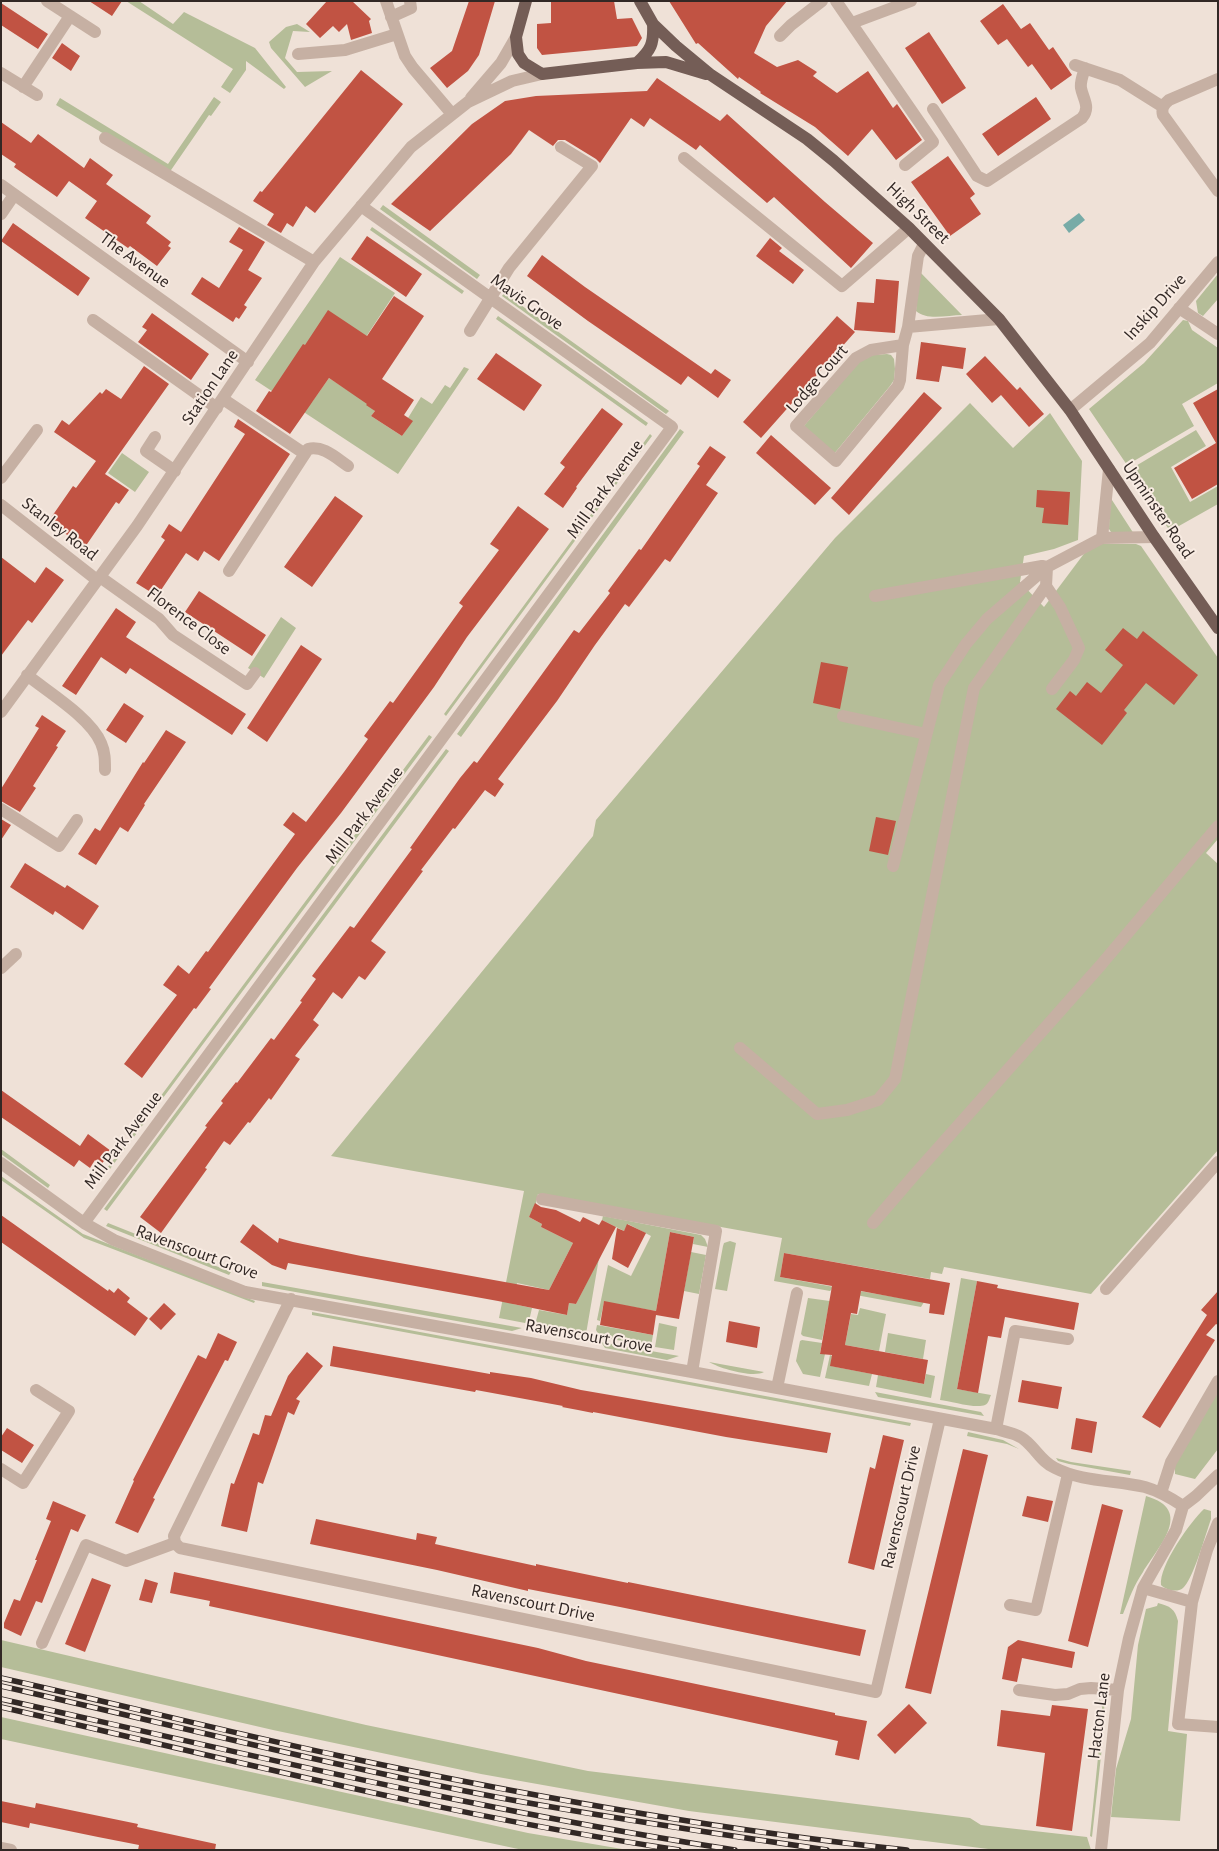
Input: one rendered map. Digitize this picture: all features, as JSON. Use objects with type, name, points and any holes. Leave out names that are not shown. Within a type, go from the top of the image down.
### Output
[{"type":"main road","points":[[526,1],[516,37],[518,54],[524,63],[542,74]]},
{"type":"main road","name":"High Street","points":[[640,1],[653,24],[676,46],[711,75],[807,139],[866,188],[909,228],[999,319],[1070,410]]},
{"type":"main road","points":[[637,63],[646,55],[652,45],[653,24]]},
{"type":"main road","name":"High Street","points":[[637,63],[666,62],[711,75]]},
{"type":"main road","name":"Station Lane","points":[[542,74],[637,63]]},
{"type":"main road","name":"Upminster Road","points":[[1070,410],[1154,537],[1218,628]]},
{"type":"street","points":[[47,1],[95,32]]},
{"type":"street","points":[[386,1],[405,56],[452,114]]},
{"type":"street","points":[[391,17],[411,8],[410,1]]},
{"type":"street","points":[[780,36],[790,25],[822,1]]},
{"type":"street","points":[[836,1],[933,142],[905,165]]},
{"type":"street","points":[[852,23],[911,1]]},
{"type":"street","points":[[24,86],[70,16]]},
{"type":"street","points":[[298,54],[345,50],[397,34]]},
{"type":"street","name":"Station Lane","points":[[468,102],[501,63],[516,37]]},
{"type":"street","points":[[933,109],[977,176],[987,181],[1082,118],[1087,107],[1081,90],[1080,67],[1120,80],[1163,107]]},
{"type":"street","points":[[1,73],[36,95]]},
{"type":"street","name":"Station Lane","points":[[1,712],[174,471],[314,262],[410,147],[468,102],[512,81],[542,74]]},
{"type":"street","points":[[1218,79],[1169,100],[1163,107],[1163,115],[1218,191]]},
{"type":"street","points":[[105,138],[314,262]]},
{"type":"street","points":[[470,331],[510,268],[592,166],[561,147]]},
{"type":"street","points":[[684,158],[842,286],[909,228]]},
{"type":"street","name":"The Avenue","points":[[1,185],[248,362]]},
{"type":"street","points":[[1,214],[14,195]]},
{"type":"street","name":"Mavis Grove","points":[[361,206],[672,426]]},
{"type":"street","name":"Lodge Court","points":[[903,344],[871,350],[856,358],[796,426],[836,462],[898,386],[918,256],[924,244]]},
{"type":"street","name":"Inskip Drive","points":[[1070,410],[1150,343],[1218,262]]},
{"type":"street","points":[[1179,308],[1218,334]]},
{"type":"street","points":[[908,327],[999,319]]},
{"type":"street","points":[[93,320],[220,403],[305,454]]},
{"type":"street","name":"Mill Park Avenue","points":[[84,1223],[672,426]]},
{"type":"street","points":[[1,478],[37,430]]},
{"type":"street","points":[[155,437],[146,451],[174,471]]},
{"type":"street","points":[[229,571],[308,449],[322,449],[348,466]]},
{"type":"street","points":[[1102,538],[1109,469]]},
{"type":"street","name":"Stanley Road","points":[[1,505],[98,578]]},
{"type":"street","points":[[893,866],[939,684],[966,644],[987,619],[1047,568],[1102,538],[1154,537]]},
{"type":"street","points":[[875,596],[1042,566],[1047,568]]},
{"type":"street","points":[[740,1048],[817,1114],[847,1110],[878,1100],[894,1079],[974,688],[1046,586],[1047,568]]},
{"type":"street","name":"Florence Close","points":[[98,578],[159,619],[173,634],[247,684],[254,673]]},
{"type":"street","points":[[1046,586],[1060,607],[1079,648],[1074,660],[1052,689]]},
{"type":"street","points":[[27,675],[84,719],[95,732],[106,756],[105,770]]},
{"type":"street","points":[[843,716],[926,734]]},
{"type":"street","points":[[1,808],[59,846],[76,820]]},
{"type":"street","points":[[873,1223],[1081,987],[1218,826]]},
{"type":"street","points":[[1,968],[16,954]]},
{"type":"street","points":[[1106,1289],[1218,1162]]},
{"type":"street","name":"Ravenscourt Grove","points":[[1,1163],[84,1223],[114,1240],[245,1292],[692,1372],[996,1429],[1013,1434],[1026,1441],[1042,1460],[1053,1468],[1068,1474],[1145,1488],[1161,1493],[1183,1506]]},
{"type":"street","points":[[542,1199],[716,1231],[692,1372]]},
{"type":"street","points":[[777,1388],[797,1293]]},
{"type":"street","points":[[42,1643],[86,1545],[126,1561],[175,1543],[174,1536],[291,1299]]},
{"type":"street","points":[[996,1429],[1015,1331],[1068,1339]]},
{"type":"street","points":[[1161,1493],[1171,1462],[1218,1381]]},
{"type":"street","points":[[1,1469],[22,1483],[69,1411],[36,1390]]},
{"type":"street","name":"Ravenscourt Drive","points":[[175,1543],[180,1548],[876,1692],[940,1419]]},
{"type":"street","points":[[1010,1605],[1036,1610],[1068,1474]]},
{"type":"street","points":[[1183,1506],[1217,1479]]},
{"type":"street","name":"Hacton Lane","points":[[1101,1850],[1118,1690],[1129,1638],[1143,1588],[1176,1530],[1183,1506]]},
{"type":"street","points":[[1218,1523],[1207,1550],[1192,1602],[1178,1724],[1218,1728]]},
{"type":"street","points":[[1143,1588],[1192,1602]]},
{"type":"street","points":[[1019,1690],[1055,1696],[1090,1688],[1118,1690]]},
{"type":"street","points":[[1,1848],[11,1850]]},
{"type":"green space","points":[[126,1],[139,1],[173,24],[184,12],[255,48],[286,87],[284,89],[246,61],[246,70],[230,93],[221,87],[233,69]]},
{"type":"green space","points":[[297,24],[310,32],[293,31],[285,58],[297,72],[332,71],[305,87],[271,48],[269,42],[286,27]]},
{"type":"green space","points":[[214,97],[221,102],[211,116],[209,115],[169,173],[56,105],[60,98],[168,164]]},
{"type":"green space","points":[[383,205],[480,275],[477,279],[380,209]]},
{"type":"green space","points":[[372,227],[464,291],[462,294],[370,230]]},
{"type":"green space","points":[[340,257],[395,293],[356,352],[305,397],[312,402],[329,378],[355,395],[359,390],[375,411],[371,416],[402,436],[412,421],[408,418],[421,397],[432,404],[445,385],[450,388],[464,367],[469,369],[398,474],[255,380]]},
{"type":"green space","points":[[919,271],[962,315],[932,317],[916,311]]},
{"type":"green space","points":[[1218,274],[1218,299],[1203,316],[1198,313],[1196,301]]},
{"type":"green space","points":[[504,293],[669,411],[666,414],[502,296]]},
{"type":"green space","points":[[498,316],[648,423],[646,426],[496,319]]},
{"type":"green space","points":[[1183,320],[1188,321],[1192,330],[1218,348],[1218,383],[1182,404],[1194,426],[1127,465],[1089,409],[1144,363]]},
{"type":"green space","points":[[873,355],[891,355],[894,359],[894,380],[834,454],[803,427],[859,362]]},
{"type":"green space","points":[[970,403],[1013,448],[1050,413],[1082,461],[1078,540],[1054,549],[1024,556],[1020,582],[1044,607],[1086,551],[1101,544],[1136,544],[1141,546],[1218,658],[1218,839],[1206,853],[1218,864],[1218,1150],[1091,1294],[944,1267],[942,1274],[931,1272],[930,1279],[784,1253],[780,1277],[834,1287],[830,1291],[774,1281],[782,1238],[538,1194],[529,1217],[542,1224],[541,1227],[573,1243],[549,1290],[517,1283],[513,1304],[532,1308],[529,1321],[525,1323],[499,1318],[524,1191],[331,1156],[593,836],[596,820],[835,538]]},
{"type":"green space","points":[[680,429],[684,432],[461,737],[457,734]]},
{"type":"green space","points":[[1196,430],[1206,446],[1171,467],[1190,502],[1218,486],[1218,504],[1170,531],[1129,470]]},
{"type":"green space","points":[[650,434],[652,436],[446,716],[444,714]]},
{"type":"green space","points":[[122,453],[149,472],[135,492],[108,473]]},
{"type":"green space","points":[[1110,497],[1134,534],[1111,532],[1109,529]]},
{"type":"green space","points":[[281,617],[296,628],[264,678],[248,668]]},
{"type":"green space","points":[[429,735],[432,737],[110,1169],[108,1167]]},
{"type":"green space","points":[[446,749],[449,751],[107,1211],[104,1209]]},
{"type":"green space","points":[[1,1149],[50,1185],[48,1188],[1,1154]]},
{"type":"green space","points":[[1,1176],[83,1234],[255,1301],[254,1303],[84,1238],[1,1180]]},
{"type":"green space","points":[[603,1216],[701,1235],[708,1247],[693,1244],[694,1237],[670,1232],[656,1311],[604,1302],[600,1321],[597,1320],[608,1265],[631,1276],[651,1236],[628,1224],[624,1231],[602,1220]]},
{"type":"green space","points":[[108,1223],[231,1272],[229,1275],[106,1226]]},
{"type":"green space","points":[[730,1241],[736,1243],[727,1291],[715,1289],[723,1246],[724,1243]]},
{"type":"green space","points":[[691,1252],[706,1255],[699,1294],[684,1291]]},
{"type":"green space","points":[[599,1258],[586,1334],[539,1325],[536,1321],[539,1310],[567,1315],[569,1303],[576,1304]]},
{"type":"green space","points":[[961,1278],[977,1281],[957,1389],[991,1395],[987,1403],[981,1406],[940,1400]]},
{"type":"green space","points":[[262,1282],[522,1328],[512,1331],[262,1286]]},
{"type":"green space","points":[[842,1288],[924,1302],[921,1307],[845,1293]]},
{"type":"green space","points":[[808,1298],[837,1302],[828,1310],[822,1340],[801,1334]]},
{"type":"green space","points":[[860,1308],[886,1314],[879,1351],[845,1345],[851,1314],[858,1315]]},
{"type":"green space","points":[[312,1312],[911,1423],[910,1426],[312,1315]]},
{"type":"green space","points":[[659,1323],[677,1327],[674,1350],[655,1347]]},
{"type":"green space","points":[[597,1325],[653,1335],[651,1346],[600,1337],[596,1330]]},
{"type":"green space","points":[[888,1333],[926,1340],[923,1359],[885,1352]]},
{"type":"green space","points":[[800,1341],[822,1343],[820,1353],[825,1354],[820,1377],[803,1374],[796,1361]]},
{"type":"green space","points":[[601,1342],[679,1356],[667,1360],[605,1348]]},
{"type":"green space","points":[[830,1355],[832,1356],[831,1366],[872,1374],[869,1386],[825,1378]]},
{"type":"green space","points":[[709,1362],[764,1372],[752,1374],[737,1372]]},
{"type":"green space","points":[[926,1374],[935,1376],[931,1398],[876,1387],[878,1375],[924,1384]]},
{"type":"green space","points":[[1218,1390],[1218,1449],[1195,1479],[1175,1474],[1175,1465]]},
{"type":"green space","points":[[875,1392],[981,1412],[984,1416],[878,1397]]},
{"type":"green space","points":[[968,1432],[1003,1440],[1019,1449],[1007,1444],[967,1436]]},
{"type":"green space","points":[[1056,1458],[1131,1471],[1130,1475],[1069,1464],[1058,1461]]},
{"type":"green space","points":[[1146,1496],[1161,1502],[1168,1510],[1171,1520],[1163,1541],[1137,1582],[1123,1614],[1120,1614]]},
{"type":"green space","points":[[1204,1509],[1211,1511],[1211,1519],[1191,1576],[1181,1590],[1175,1591],[1166,1588],[1161,1585],[1162,1577],[1170,1556],[1191,1524]]},
{"type":"green space","points":[[1158,1603],[1166,1605],[1171,1609],[1178,1621],[1168,1731],[1187,1734],[1180,1821],[1111,1817],[1116,1769],[1131,1719],[1138,1645],[1146,1609],[1157,1606]]},
{"type":"green space","points":[[1,1640],[366,1725],[588,1771],[970,1818],[981,1825],[1087,1837],[1091,1850],[996,1850],[689,1811],[481,1774],[273,1730],[1,1667]]},
{"type":"green space","points":[[1099,1699],[1104,1704],[1105,1720],[1092,1837],[1090,1836],[1102,1718],[1102,1707]]},
{"type":"green space","points":[[1,1717],[528,1833],[628,1850],[523,1850],[1,1739]]},
{"type":"water","points":[[1079,213],[1085,220],[1069,233],[1063,225]]},
{"type":"building","points":[[89,1],[122,1],[112,16]]},
{"type":"building","points":[[327,1],[352,1],[371,19],[369,21],[372,33],[351,40],[347,24],[339,32],[333,26],[320,38],[306,24]]},
{"type":"building","points":[[469,1],[495,1],[479,55],[468,71],[447,88],[430,68],[452,51]]},
{"type":"building","points":[[614,1],[617,19],[632,18],[642,38],[637,46],[542,55],[537,48],[537,24],[551,23],[551,2]]},
{"type":"building","points":[[669,1],[787,1],[766,26],[754,53],[777,67],[798,60],[817,72],[813,76],[837,93],[868,71],[893,108],[897,104],[922,140],[896,160],[872,129],[848,156],[815,127],[760,93],[739,77],[738,79],[698,43],[696,44]]},
{"type":"building","points":[[1,3],[48,34],[38,49],[1,25]]},
{"type":"building","points":[[1003,4],[1021,29],[1030,23],[1049,50],[1053,47],[1072,75],[1051,90],[1032,64],[1028,67],[1007,39],[998,45],[980,21]]},
{"type":"building","points":[[929,32],[966,88],[942,104],[905,48]]},
{"type":"building","points":[[62,43],[80,56],[71,71],[52,58]]},
{"type":"building","points":[[361,70],[403,104],[315,213],[306,206],[293,227],[287,223],[281,233],[267,225],[274,214],[253,201]]},
{"type":"building","points":[[657,78],[720,121],[727,114],[873,243],[851,268],[774,197],[767,203],[700,145],[696,150],[650,118],[644,127],[631,118],[600,163],[565,140],[558,140],[553,146],[529,130],[511,154],[430,231],[391,204],[472,124],[505,101],[536,96],[647,91]]},
{"type":"building","points":[[1036,97],[1051,119],[998,156],[982,134]]},
{"type":"building","points":[[1,122],[31,143],[38,134],[84,168],[90,158],[113,175],[106,184],[151,216],[146,223],[171,242],[168,246],[171,248],[157,266],[130,246],[128,248],[85,218],[97,201],[69,181],[57,197],[14,167],[16,164],[1,154]]},
{"type":"building","points":[[948,156],[975,194],[970,198],[981,214],[950,236],[911,182]]},
{"type":"building","points":[[13,223],[90,278],[78,296],[1,241]]},
{"type":"building","points":[[239,227],[265,242],[248,270],[262,278],[244,305],[247,307],[239,319],[236,317],[233,322],[191,294],[202,277],[219,288],[243,250],[229,242]]},
{"type":"building","points":[[367,236],[422,274],[406,297],[351,259]]},
{"type":"building","points":[[770,238],[782,248],[779,251],[804,270],[793,284],[756,256]]},
{"type":"building","points":[[542,255],[711,374],[715,369],[731,380],[718,398],[688,376],[681,385],[527,276]]},
{"type":"building","points":[[876,279],[899,281],[895,333],[854,330],[857,302],[874,303]]},
{"type":"building","points":[[394,296],[424,316],[382,379],[414,400],[404,415],[413,421],[402,436],[371,416],[375,411],[329,378],[290,434],[256,411],[303,344],[305,345],[328,310],[367,336]]},
{"type":"building","points":[[152,313],[209,354],[191,380],[138,342],[147,330],[142,327]]},
{"type":"building","points":[[837,316],[855,332],[761,438],[743,422]]},
{"type":"building","points":[[921,342],[966,348],[963,369],[942,366],[939,382],[916,379]]},
{"type":"building","points":[[496,353],[542,385],[524,411],[477,379]]},
{"type":"building","points":[[985,356],[1017,390],[1020,387],[1044,414],[1029,427],[1001,395],[992,403],[966,374]]},
{"type":"building","points":[[144,366],[169,384],[105,474],[129,490],[119,504],[116,502],[85,547],[48,522],[73,486],[76,488],[96,461],[54,432],[62,420],[69,425],[100,392],[102,394],[106,389],[121,399]]},
{"type":"building","points":[[1218,389],[1218,484],[1192,499],[1174,468],[1216,443],[1193,403]]},
{"type":"building","points":[[924,392],[942,408],[849,515],[831,498]]},
{"type":"building","points":[[602,408],[623,424],[576,487],[563,508],[544,494],[565,467],[560,463]]},
{"type":"building","points":[[238,419],[290,454],[219,561],[204,551],[198,561],[186,553],[157,596],[136,583],[165,540],[161,537],[169,524],[181,532],[245,434],[234,427]]},
{"type":"building","points":[[771,435],[831,488],[815,505],[756,453]]},
{"type":"building","points":[[710,446],[726,457],[706,485],[718,493],[670,562],[665,559],[629,607],[625,604],[557,701],[498,779],[504,784],[495,797],[485,790],[421,870],[423,871],[371,941],[386,952],[365,980],[359,976],[342,999],[333,992],[313,1020],[319,1025],[295,1056],[300,1059],[271,1100],[269,1098],[230,1145],[224,1141],[205,1168],[207,1169],[161,1233],[140,1217],[207,1127],[205,1126],[223,1103],[221,1101],[271,1038],[274,1040],[302,1002],[300,1001],[316,979],[312,976],[350,926],[354,928],[412,849],[410,848],[460,778],[474,761],[477,763],[574,630],[579,633],[610,593],[608,591],[639,549],[641,550],[700,466],[697,464]]},
{"type":"building","points":[[1037,490],[1070,492],[1068,525],[1042,523],[1044,508],[1036,507]]},
{"type":"building","points":[[335,496],[363,516],[312,587],[284,567]]},
{"type":"building","points":[[518,506],[549,529],[467,637],[434,687],[341,813],[297,868],[209,988],[211,989],[196,1009],[194,1008],[142,1078],[124,1064],[177,995],[163,985],[178,965],[189,974],[206,951],[208,952],[295,834],[283,825],[293,812],[306,822],[344,772],[368,739],[364,736],[390,701],[393,703],[463,606],[459,603],[499,550],[490,544]]},
{"type":"building","points":[[1,557],[35,583],[46,567],[64,580],[32,623],[28,620],[1,656]]},
{"type":"building","points":[[199,591],[266,635],[252,656],[185,612]]},
{"type":"building","points":[[116,608],[136,622],[126,637],[246,714],[232,735],[130,668],[126,674],[101,657],[76,695],[62,686]]},
{"type":"building","points":[[1123,628],[1137,639],[1143,631],[1198,675],[1174,705],[1146,683],[1124,710],[1127,713],[1102,745],[1056,709],[1070,691],[1076,696],[1087,682],[1101,693],[1123,665],[1105,650]]},
{"type":"building","points":[[301,645],[322,659],[267,742],[247,728]]},
{"type":"building","points":[[821,662],[848,667],[840,709],[813,703]]},
{"type":"building","points":[[124,703],[144,716],[126,743],[106,730]]},
{"type":"building","points":[[42,715],[66,731],[33,786],[36,788],[20,812],[1,801],[1,789],[39,728],[35,726]]},
{"type":"building","points":[[166,730],[186,742],[144,804],[128,832],[120,827],[96,865],[78,854],[95,828],[100,831],[143,762]]},
{"type":"building","points":[[876,817],[896,821],[888,855],[869,851]]},
{"type":"building","points":[[1,819],[11,825],[1,840]]},
{"type":"building","points":[[25,863],[65,888],[67,885],[99,906],[83,930],[55,911],[53,915],[10,887]]},
{"type":"building","points":[[1,1090],[80,1146],[88,1134],[111,1151],[101,1165],[95,1160],[90,1168],[79,1160],[74,1167],[1,1117]]},
{"type":"building","points":[[535,1203],[541,1207],[556,1210],[580,1222],[583,1217],[599,1225],[602,1220],[616,1227],[576,1304],[569,1303],[567,1315],[288,1263],[286,1270],[272,1265],[240,1242],[253,1224],[278,1243],[279,1238],[361,1256],[549,1290],[573,1243],[541,1227],[542,1224],[529,1217]]},
{"type":"building","points":[[1,1215],[108,1291],[109,1289],[114,1293],[118,1288],[130,1298],[127,1302],[148,1318],[135,1336],[1,1242]]},
{"type":"building","points":[[627,1224],[646,1233],[628,1268],[612,1259],[617,1228],[624,1231]]},
{"type":"building","points":[[670,1232],[694,1237],[679,1319],[656,1315],[653,1335],[600,1325],[604,1301],[656,1311]]},
{"type":"building","points":[[784,1253],[950,1283],[944,1315],[929,1313],[930,1304],[861,1291],[857,1314],[851,1313],[845,1345],[928,1360],[924,1384],[830,1366],[832,1355],[820,1354],[832,1286],[780,1277]]},
{"type":"building","points":[[977,1281],[998,1285],[997,1288],[1079,1303],[1074,1330],[1005,1317],[1001,1338],[988,1336],[978,1393],[957,1389]]},
{"type":"building","points":[[1218,1291],[1218,1325],[1216,1324],[1206,1335],[1215,1340],[1160,1428],[1142,1417],[1207,1315],[1201,1310]]},
{"type":"building","points":[[164,1303],[176,1314],[161,1330],[149,1319]]},
{"type":"building","points":[[729,1321],[760,1327],[757,1348],[726,1342]]},
{"type":"building","points":[[218,1333],[237,1342],[228,1361],[225,1360],[153,1498],[155,1499],[138,1533],[115,1523],[133,1480],[198,1355],[206,1359]]},
{"type":"building","points":[[333,1346],[490,1374],[490,1372],[531,1378],[581,1390],[831,1433],[827,1453],[726,1437],[476,1390],[475,1392],[330,1366]]},
{"type":"building","points":[[307,1352],[323,1366],[296,1399],[300,1401],[294,1415],[288,1412],[263,1484],[258,1482],[247,1532],[221,1526],[231,1483],[234,1484],[253,1433],[259,1435],[265,1415],[271,1416],[288,1376]]},
{"type":"building","points":[[1022,1380],[1062,1387],[1058,1409],[1018,1402]]},
{"type":"building","points":[[1076,1418],[1097,1422],[1092,1453],[1071,1449]]},
{"type":"building","points":[[7,1428],[34,1445],[22,1463],[1,1450],[1,1437]]},
{"type":"building","points":[[883,1435],[904,1440],[874,1570],[848,1563],[870,1467],[875,1469]]},
{"type":"building","points":[[963,1449],[988,1455],[931,1694],[905,1688]]},
{"type":"building","points":[[1027,1496],[1053,1501],[1048,1522],[1022,1516]]},
{"type":"building","points":[[53,1501],[86,1515],[78,1532],[71,1529],[42,1603],[36,1601],[21,1636],[4,1628],[4,1623],[14,1599],[20,1601],[37,1560],[35,1560],[51,1521],[46,1519]]},
{"type":"building","points":[[1102,1504],[1123,1510],[1088,1647],[1068,1641]]},
{"type":"building","points":[[316,1519],[416,1540],[417,1533],[437,1537],[435,1544],[485,1555],[866,1630],[860,1656],[528,1589],[528,1591],[310,1544]]},
{"type":"building","points":[[174,1572],[538,1648],[586,1661],[867,1721],[859,1760],[835,1755],[838,1741],[209,1606],[210,1601],[170,1593]]},
{"type":"building","points":[[92,1578],[111,1585],[85,1652],[65,1644]]},
{"type":"building","points":[[145,1579],[158,1583],[152,1603],[139,1600]]},
{"type":"building","points":[[1018,1640],[1075,1652],[1072,1668],[1022,1658],[1017,1682],[1002,1679],[1008,1647]]},
{"type":"building","points":[[909,1704],[927,1723],[895,1754],[877,1735]]},
{"type":"building","points":[[1052,1705],[1088,1709],[1072,1831],[1036,1826],[1045,1753],[997,1746],[1001,1710],[1050,1716]]},
{"type":"building","points":[[1,1801],[35,1808],[36,1803],[138,1824],[137,1827],[216,1844],[215,1850],[138,1850],[139,1845],[30,1823],[29,1828],[1,1822]]},
{"type":"railway","points":[[1,1678],[298,1747],[481,1785],[693,1822],[907,1850]]},
{"type":"railway","points":[[1,1686],[313,1759],[438,1786],[582,1812],[827,1850]]},
{"type":"railway","points":[[1,1699],[275,1761],[459,1800],[643,1835],[735,1850]]},
{"type":"railway","points":[[1,1707],[424,1804],[509,1821],[679,1850]]}]
